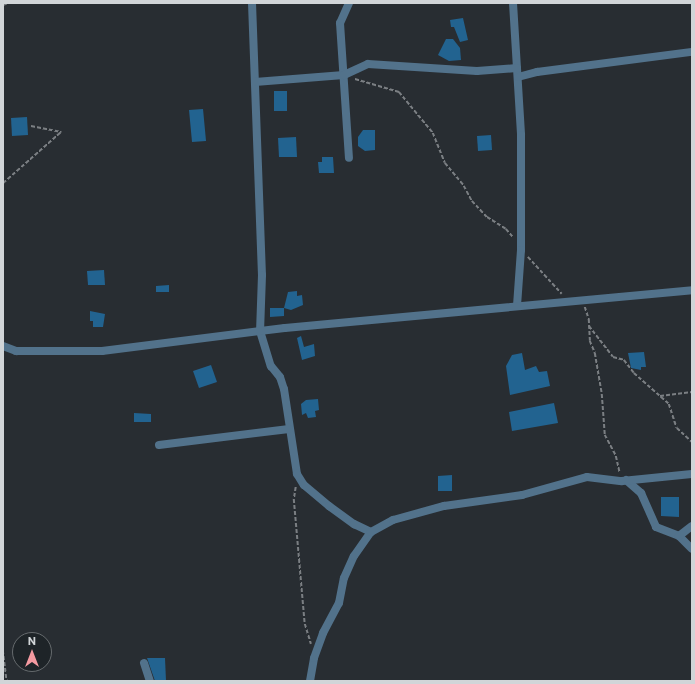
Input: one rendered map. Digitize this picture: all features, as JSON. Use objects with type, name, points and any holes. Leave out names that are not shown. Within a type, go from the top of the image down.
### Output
[{"type":"street","points":[[252,3],[262,275],[260,331],[271,366],[280,377],[297,474],[304,485],[330,506],[371,532]]},
{"type":"street","points":[[349,3],[340,23],[349,158]]},
{"type":"street","points":[[513,3],[521,135],[521,248],[517,306]]},
{"type":"street","points":[[518,77],[537,72],[692,52]]},
{"type":"street","points":[[255,82],[344,75],[368,64],[478,71],[517,68]]},
{"type":"street","points":[[3,346],[16,351],[102,351],[260,331],[579,299],[692,290]]},
{"type":"street","points":[[159,445],[289,429]]},
{"type":"street","points":[[310,681],[314,658],[339,602],[344,578],[354,556],[371,532],[394,520],[444,506],[522,495],[587,477],[624,480],[692,474]]},
{"type":"street","points":[[624,480],[641,493],[656,528],[679,536],[692,549]]},
{"type":"street","points":[[679,536],[692,526]]},
{"type":"street","points":[[144,663],[150,681]]},
{"type":"path","points":[[3,5],[8,3]]},
{"type":"path","points":[[344,75],[399,92],[433,133],[445,163],[464,186],[472,201],[487,217],[506,229],[521,248],[570,300]]},
{"type":"path","points":[[3,183],[61,132],[31,126]]},
{"type":"path","points":[[579,299],[587,310],[602,394],[605,434],[616,456],[624,480]]},
{"type":"path","points":[[589,326],[609,348],[613,357],[624,360],[634,373],[669,404],[677,428],[692,442]]},
{"type":"path","points":[[660,396],[692,392]]},
{"type":"path","points":[[297,474],[294,499],[305,624],[310,634],[314,658]]},
{"type":"path","points":[[3,650],[7,681]]},
{"type":"building","points":[[463,18],[468,40],[460,42],[454,27],[451,27],[450,20]]},
{"type":"building","points":[[446,39],[453,39],[460,48],[461,60],[449,61],[438,55]]},
{"type":"building","points":[[274,91],[287,91],[287,111],[274,111]]},
{"type":"building","points":[[203,109],[206,141],[192,142],[189,110]]},
{"type":"building","points":[[27,117],[28,135],[12,136],[11,118]]},
{"type":"building","points":[[363,130],[375,130],[375,150],[365,151],[358,146],[358,137]]},
{"type":"building","points":[[491,135],[492,150],[478,151],[477,136]]},
{"type":"building","points":[[296,137],[297,157],[279,157],[278,138]]},
{"type":"building","points":[[322,157],[333,157],[334,173],[319,173],[318,162],[322,162]]},
{"type":"building","points":[[104,270],[105,285],[88,285],[87,271]]},
{"type":"building","points":[[169,285],[169,292],[156,292],[156,286]]},
{"type":"building","points":[[297,291],[297,296],[302,295],[303,305],[291,310],[284,308],[288,292]]},
{"type":"building","points":[[270,308],[284,308],[284,316],[270,317]]},
{"type":"building","points":[[90,311],[105,314],[103,327],[93,327],[93,321],[90,321]]},
{"type":"building","points":[[301,336],[304,347],[314,344],[315,356],[302,360],[297,338]]},
{"type":"building","points":[[644,352],[646,367],[641,367],[641,370],[631,368],[628,353]]},
{"type":"building","points":[[522,353],[525,370],[536,366],[539,372],[547,371],[550,386],[510,395],[506,366],[512,355]]},
{"type":"building","points":[[211,365],[217,382],[199,388],[193,371]]},
{"type":"building","points":[[318,399],[319,410],[315,411],[316,417],[308,418],[306,413],[302,415],[301,404],[306,400]]},
{"type":"building","points":[[554,403],[558,423],[512,431],[509,412]]},
{"type":"building","points":[[134,413],[151,414],[151,422],[134,422]]},
{"type":"building","points":[[452,475],[452,491],[438,491],[438,476]]},
{"type":"building","points":[[661,497],[679,497],[679,517],[661,516]]},
{"type":"building","points":[[147,658],[165,658],[166,681],[155,681]]}]
